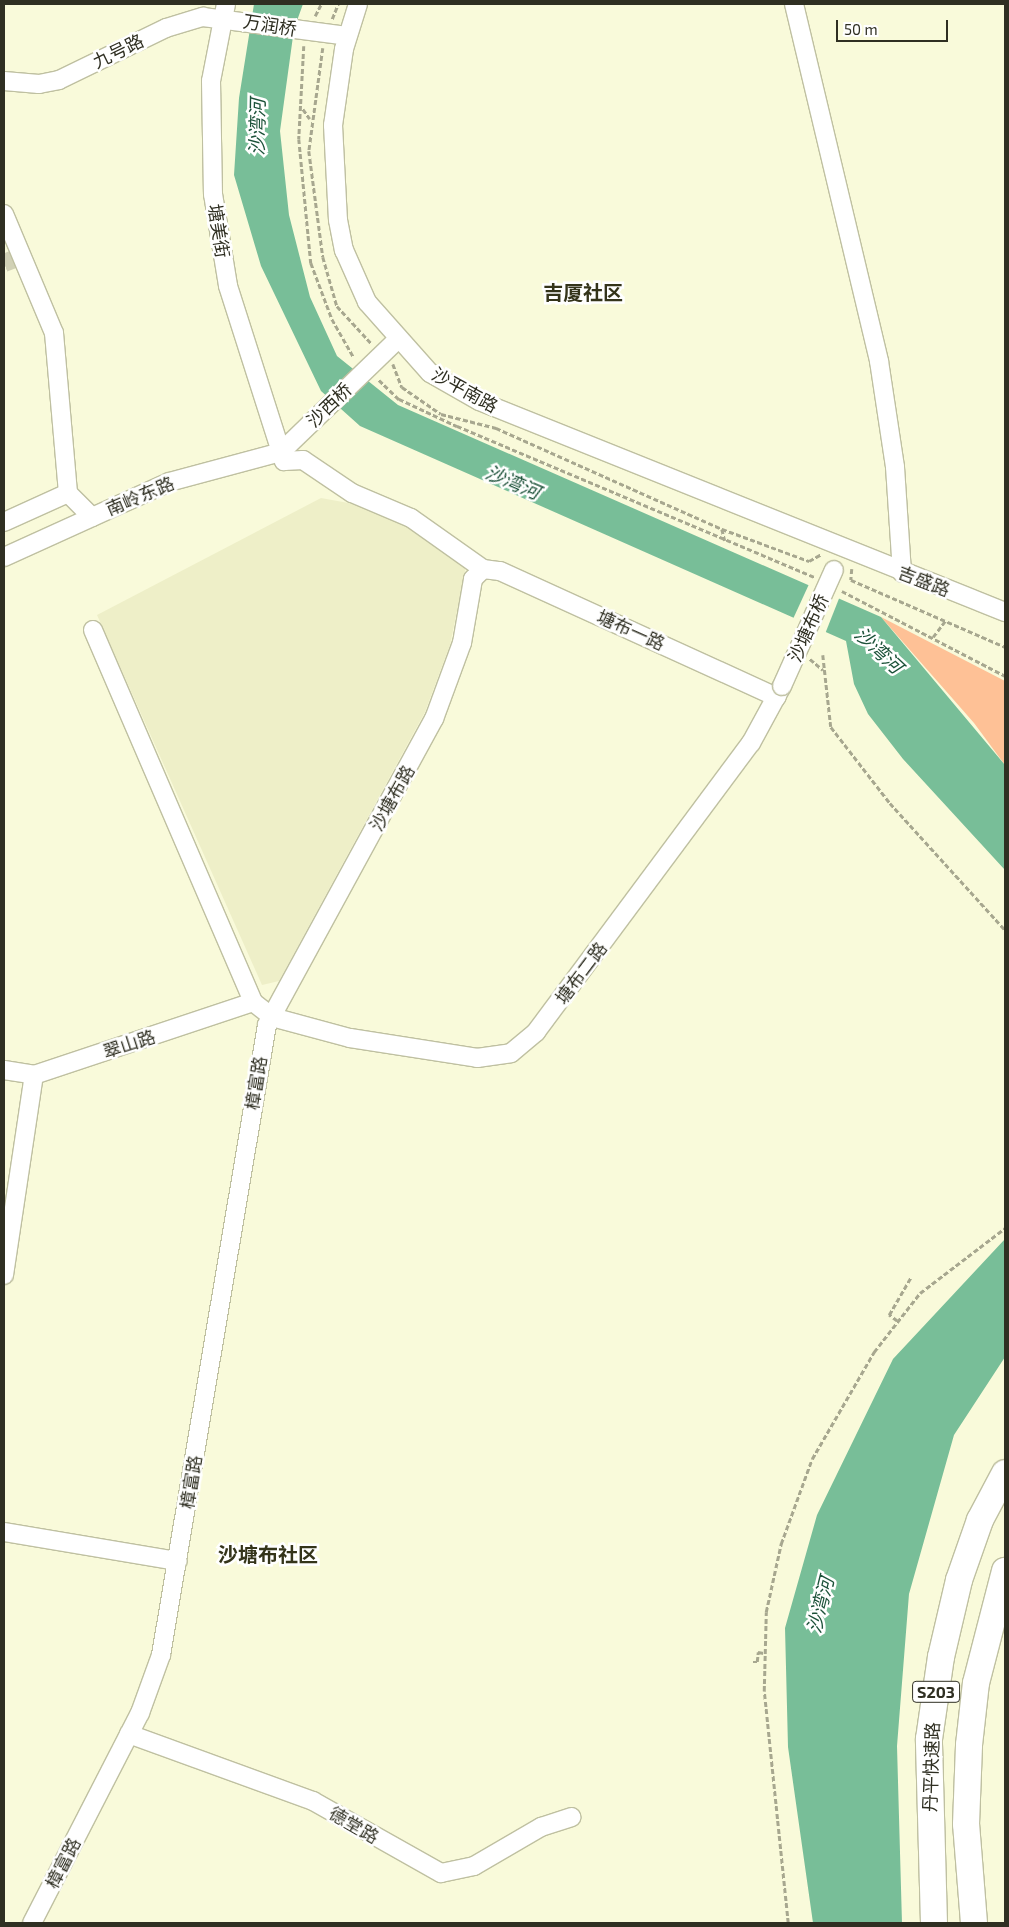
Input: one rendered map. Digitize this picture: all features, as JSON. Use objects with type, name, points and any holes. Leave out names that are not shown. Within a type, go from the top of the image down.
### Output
[{"type":"highway","name":"丹平快速路","points":[[934,1923],[929,1740],[941,1657],[962,1571],[980,1520],[1005,1473]]},
{"type":"highway","name":"丹平快速路","points":[[974,1923],[966,1824],[969,1745],[976,1683],[1003,1579]]},
{"type":"street","name":"沙平南路","points":[[358,4],[347,36],[332,125],[338,220],[344,250],[367,302],[398,339],[430,373],[479,401],[837,567]]},
{"type":"street","points":[[794,4],[879,362],[895,467],[902,573]]},
{"type":"street","name":"万润桥","points":[[226,14],[307,33],[347,36]]},
{"type":"street","name":"九号路","points":[[4,81],[40,84],[59,80],[175,24],[226,14]]},
{"type":"street","name":"塘美街","points":[[226,14],[211,81],[213,194],[228,286],[281,452]]},
{"type":"street","points":[[4,214],[19,257],[54,333],[68,493],[92,517]]},
{"type":"street","name":"沙西桥","points":[[281,452],[398,339]]},
{"type":"street","points":[[281,452],[284,461],[303,460],[352,493],[411,518],[483,569]]},
{"type":"street","name":"南岭东路","points":[[4,558],[169,482],[281,452]]},
{"type":"street","points":[[4,522],[68,493]]},
{"type":"street","name":"吉盛路","points":[[837,567],[902,573],[1005,612]]},
{"type":"street","name":"沙塘布桥","points":[[779,692],[837,567]]},
{"type":"street","name":"塘布一路","points":[[483,569],[500,571],[779,692]]},
{"type":"street","name":"沙塘布路","points":[[272,1017],[434,719],[462,643],[472,584],[483,569]]},
{"type":"street","points":[[93,630],[253,1002],[272,1017]]},
{"type":"street","name":"塘布二路","points":[[272,1017],[350,1038],[430,1052],[477,1058],[511,1053],[536,1032],[572,986],[751,743],[779,692]]},
{"type":"street","name":"翠山路","points":[[4,1070],[34,1075],[253,1002]]},
{"type":"street","name":"樟富路","points":[[32,1923],[129,1734],[161,1655],[262,1044],[272,1017]]},
{"type":"street","points":[[4,1275],[34,1075]]},
{"type":"street","points":[[4,1532],[178,1560]]},
{"type":"street","name":"德堂路","points":[[129,1734],[313,1801],[442,1874],[474,1866],[542,1827],[571,1818]]},
{"type":"path","points":[[338,4],[326,34],[311,120],[315,208],[335,298],[380,357],[396,367],[402,387],[441,414],[496,428],[722,529],[809,561],[821,555],[933,638],[1005,676]]},
{"type":"path","points":[[307,33],[301,62],[300,166],[311,263],[332,319],[353,356]]},
{"type":"path","points":[[302,108],[311,120]]},
{"type":"path","points":[[378,379],[400,399],[725,541],[818,579]]},
{"type":"path","points":[[722,529],[725,541]]},
{"type":"path","points":[[837,567],[855,570],[851,580],[1005,647]]},
{"type":"path","points":[[933,638],[946,620]]},
{"type":"path","points":[[824,655],[824,671],[831,727],[890,803],[1005,930]]},
{"type":"path","points":[[821,668],[824,671]]},
{"type":"path","points":[[788,1923],[764,1653],[771,1577],[802,1484],[842,1404],[896,1321],[920,1293],[1005,1228]]},
{"type":"path","points":[[896,1321],[889,1315],[911,1278]]},
{"type":"path","points":[[753,1662],[757,1662],[758,1652],[764,1653]]},
{"type":"shaded area","points":[[321,498],[365,506],[411,526],[466,564],[450,645],[425,712],[279,981],[262,985],[97,615]]},
{"type":"shaded area","points":[[881,617],[1005,681],[1005,765],[974,723]]},
{"type":"water","name":"沙湾河","points":[[254,4],[303,4],[294,29],[280,131],[289,215],[310,297],[337,356],[398,405],[881,617],[1005,765],[1005,870],[903,759],[868,714],[854,684],[846,641],[360,426],[321,391],[261,266],[234,175],[239,98]]},
{"type":"water","name":"沙湾河","points":[[1005,1239],[1005,1357],[954,1435],[909,1594],[897,1746],[902,1923],[813,1923],[788,1747],[785,1628],[817,1515],[893,1359]]},
{"type":"pier","points":[[810,582],[840,596],[825,634],[793,619]]},
{"type":"tunnel","points":[[4,263],[17,258]]},
{"type":"district","name":"吉厦社区","points":[[583,292]]},
{"type":"district","name":"沙塘布社区","points":[[268,1554]]}]
